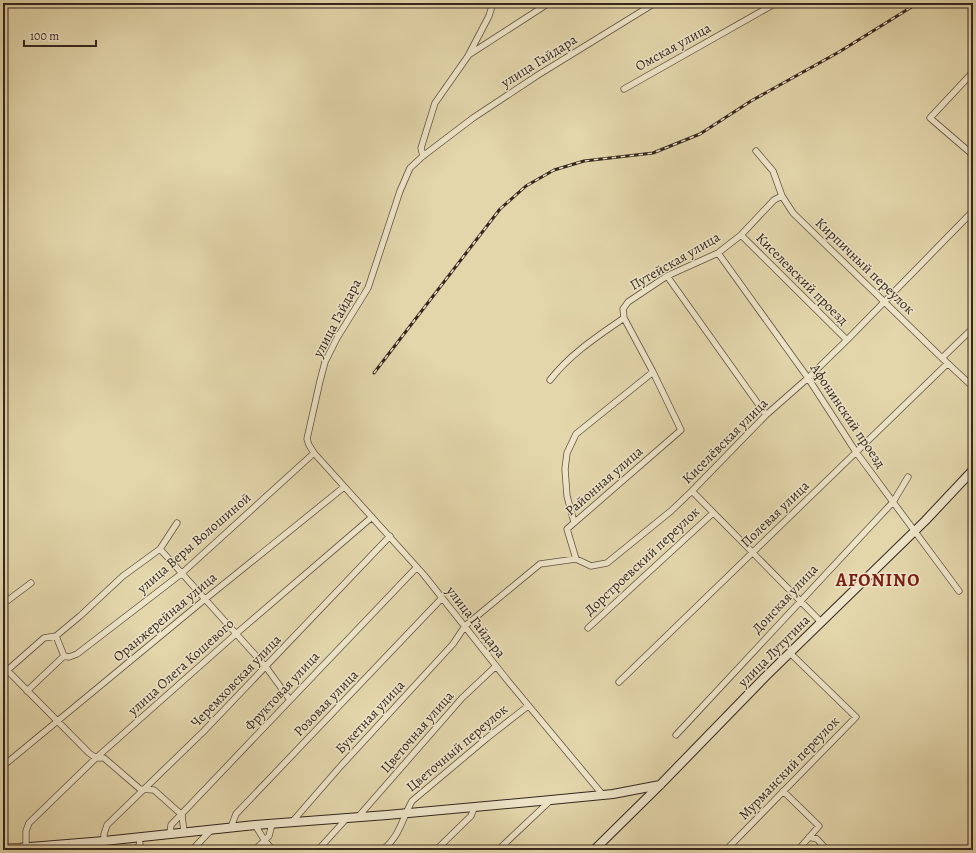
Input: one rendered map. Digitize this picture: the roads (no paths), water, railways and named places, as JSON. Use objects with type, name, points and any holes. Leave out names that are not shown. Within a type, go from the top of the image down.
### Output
[{"type":"main road","name":"улица Лутугина","points":[[594,850],[821,622],[915,531],[973,470]]},
{"type":"main road","points":[[3,849],[104,842],[231,827],[613,794],[660,785]]},
{"type":"street","points":[[423,156],[421,148],[435,103],[468,56],[489,16],[493,3]]},
{"type":"street","points":[[468,56],[549,3]]},
{"type":"street","name":"улица Гайдара","points":[[602,794],[528,706],[465,626],[390,536],[314,453],[307,439],[325,362],[337,338],[368,288],[400,191],[410,168],[423,156],[473,118],[538,75],[655,3]]},
{"type":"street","name":"Омская улица","points":[[624,89],[776,3]]},
{"type":"street","points":[[973,72],[930,118],[973,155]]},
{"type":"street","name":"Кирпичный переулок","points":[[756,151],[773,171],[782,196],[793,213],[947,364],[973,387]]},
{"type":"street","name":"Путейская улица","points":[[624,318],[623,310],[628,302],[667,276],[718,253],[741,236],[774,200],[782,196]]},
{"type":"street","name":"Киселёвская улица","points":[[465,626],[540,564],[576,559],[591,566],[607,563],[671,511],[766,415],[808,378],[847,340],[973,211]]},
{"type":"street","name":"Киселевский проезд","points":[[741,236],[847,340]]},
{"type":"street","name":"Афонинский проезд","points":[[718,253],[808,378],[856,452],[959,591]]},
{"type":"street","points":[[667,276],[766,415]]},
{"type":"street","points":[[550,380],[570,358],[596,337],[624,318],[653,372],[576,434],[567,453],[565,469],[567,496],[574,522]]},
{"type":"street","points":[[942,358],[973,328]]},
{"type":"street","name":"Полевая улица","points":[[619,682],[947,364]]},
{"type":"street","name":"Районная улица","points":[[576,559],[566,529],[681,430],[653,372]]},
{"type":"street","name":"улица Веры Волошиной","points":[[64,656],[69,657],[77,654],[181,574],[314,453]]},
{"type":"street","name":"Донская улица","points":[[676,735],[800,600],[893,502],[908,476]]},
{"type":"street","name":"Оранжерейная улица","points":[[3,766],[344,487]]},
{"type":"street","points":[[692,491],[821,622]]},
{"type":"street","name":"Дорстроевский переулок","points":[[588,628],[713,513]]},
{"type":"street","name":"улица Олега Кошевого","points":[[21,848],[29,823],[96,758],[237,633],[372,517]]},
{"type":"street","points":[[177,523],[160,550],[204,600],[237,633],[266,667],[290,700]]},
{"type":"street","name":"Черемховская улица","points":[[104,842],[104,834],[107,825],[145,790],[204,731],[390,536]]},
{"type":"street","name":"улица Веры Волошиной","points":[[4,670],[44,638],[56,636],[123,576],[160,550]]},
{"type":"street","name":"Фруктовая улица","points":[[170,834],[171,825],[416,567]]},
{"type":"street","points":[[3,604],[31,583]]},
{"type":"street","name":"Розовая улица","points":[[231,827],[236,814],[442,598]]},
{"type":"street","name":"Букетная улица","points":[[292,822],[338,768],[454,644],[465,626]]},
{"type":"street","points":[[27,691],[64,656],[56,636]]},
{"type":"street","name":"Мурманский переулок","points":[[726,850],[856,717],[790,653]]},
{"type":"street","name":"Цветочная улица","points":[[358,817],[462,698],[496,666]]},
{"type":"street","points":[[4,670],[89,753],[96,758],[104,758],[140,789],[154,790],[182,815],[184,832]]},
{"type":"street","name":"Цветочный переулок","points":[[383,850],[393,841],[399,831],[412,801],[487,738],[528,706]]},
{"type":"street","points":[[783,791],[819,826],[798,850]]},
{"type":"street","points":[[498,850],[551,800]]},
{"type":"street","points":[[436,850],[471,816],[475,806]]},
{"type":"street","points":[[318,850],[347,818]]},
{"type":"street","points":[[255,850],[269,836],[272,824]]},
{"type":"street","points":[[255,825],[265,841],[274,850]]},
{"type":"street","points":[[192,850],[212,829]]},
{"type":"street","points":[[133,850],[140,845],[139,837]]},
{"type":"street","points":[[810,837],[817,839],[827,850]]},
{"type":"street","points":[[919,850],[928,850]]},
{"type":"railway","points":[[374,373],[500,209],[526,186],[554,170],[584,161],[653,153],[700,134],[751,101],[839,52],[918,3]]},
{"type":"district","name":"AFONINO","points":[[878,580]]}]
